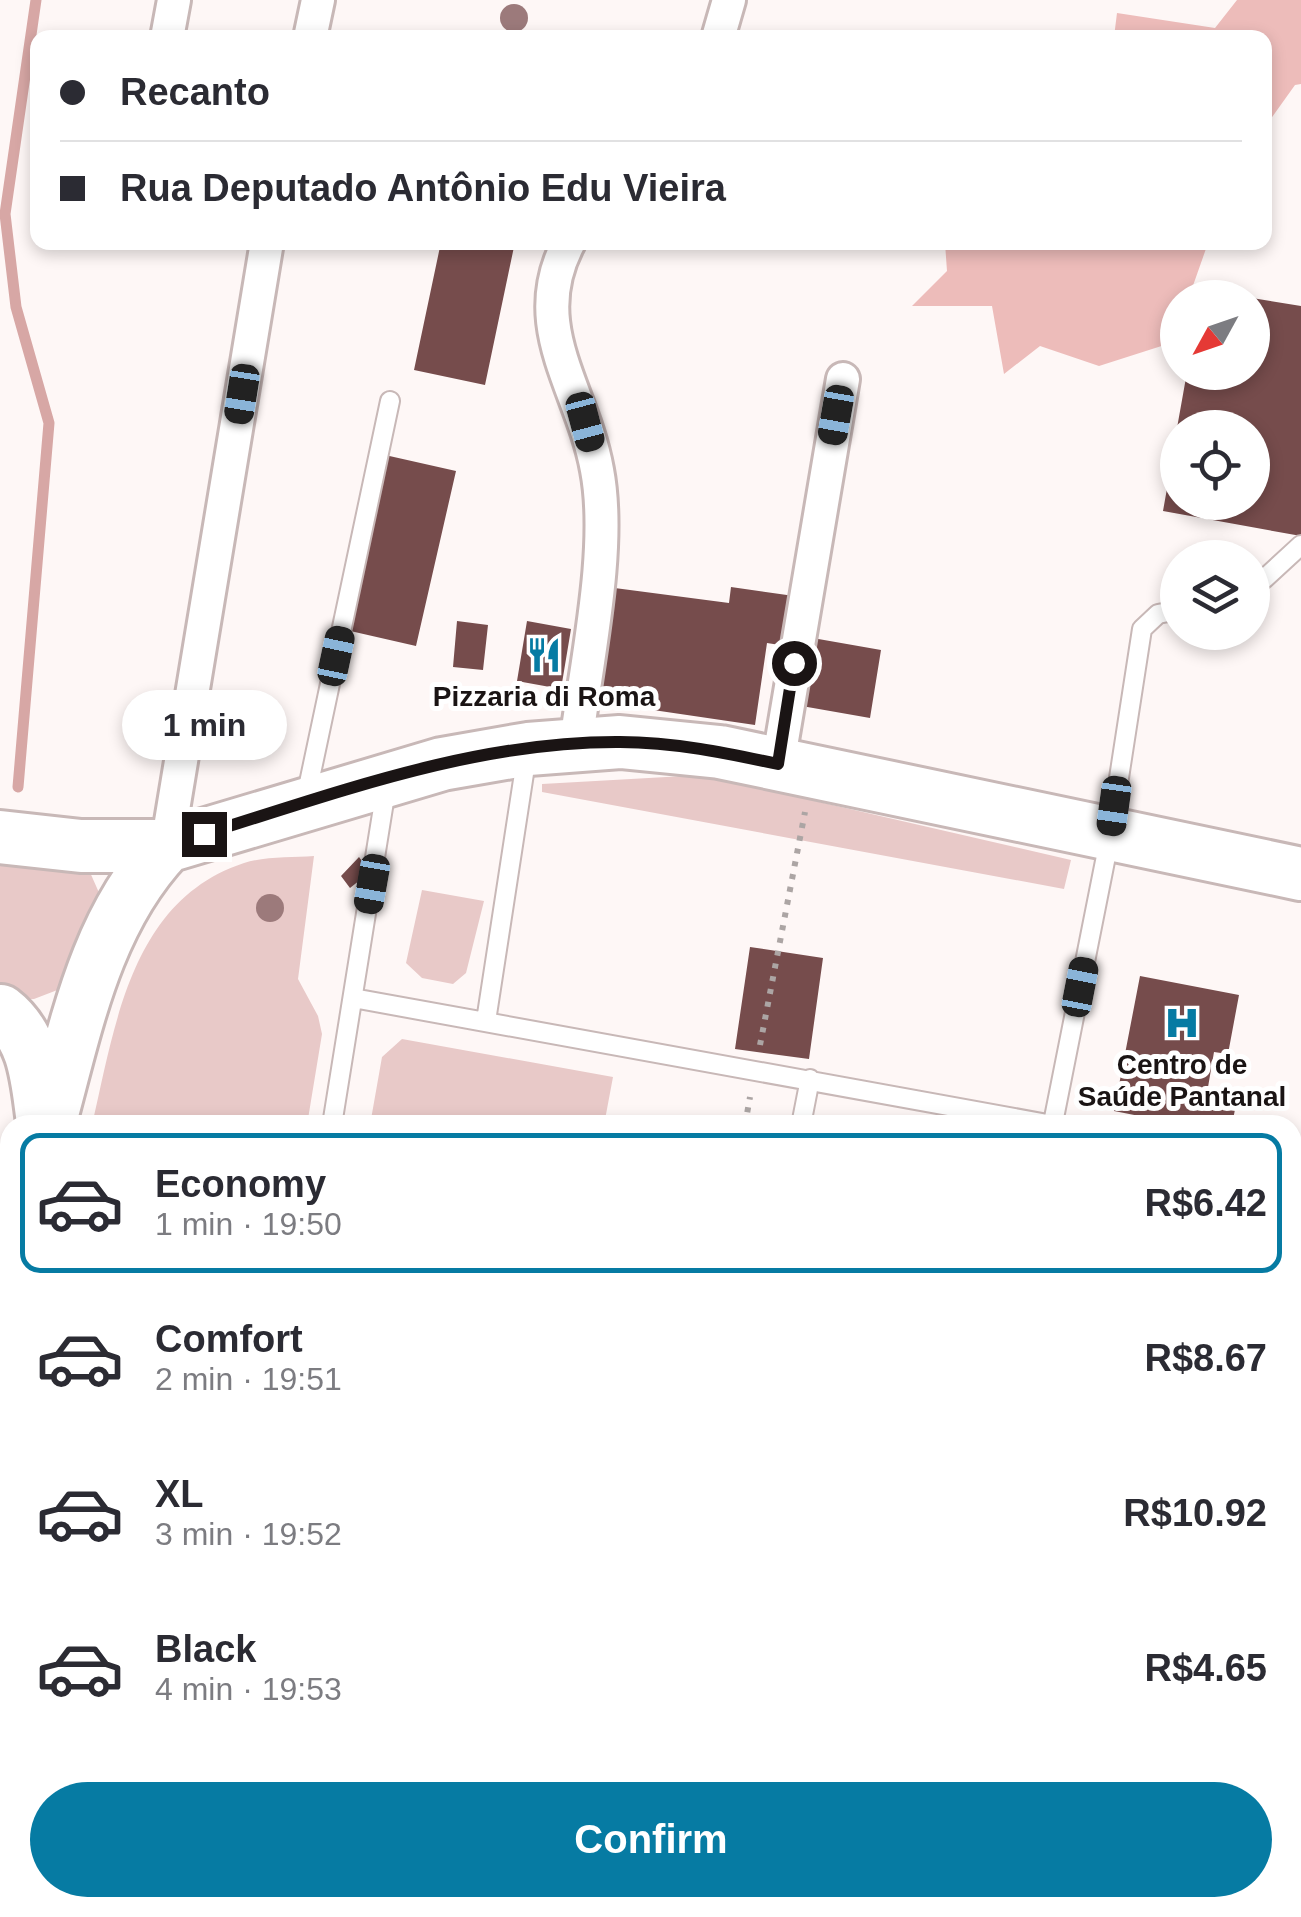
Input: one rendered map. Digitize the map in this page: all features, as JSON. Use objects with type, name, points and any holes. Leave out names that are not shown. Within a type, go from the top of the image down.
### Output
[{"type":"main road","points":[[0,837],[81,846],[166,846],[388,778],[552,746],[676,746],[796,767],[1301,874]]},
{"type":"main road","points":[[81,846],[98,867],[114,916]]},
{"type":"main road","points":[[49,1115],[90,977],[114,916],[166,846]]},
{"type":"main road","points":[[0,1011],[54,1001],[90,977]]},
{"type":"main road","points":[[0,1011],[18,1024],[29,1045],[44,1115]]},
{"type":"street","points":[[168,30],[174,0]]},
{"type":"street","points":[[312,30],[318,0]]},
{"type":"street","points":[[720,30],[729,0]]},
{"type":"street","points":[[166,846],[266,250]]},
{"type":"street","points":[[552,746],[603,514],[585,422],[552,333],[550,302],[566,250]]},
{"type":"street","points":[[796,767],[842,379]]},
{"type":"lane","points":[[305,802],[390,401]]},
{"type":"lane","points":[[1270,573],[1301,545]]},
{"type":"lane","points":[[1055,1115],[1110,836],[1142,629],[1160,614]]},
{"type":"lane","points":[[486,1021],[552,746]]},
{"type":"lane","points":[[334,1115],[388,778]]},
{"type":"lane","points":[[353,998],[1004,1115]]},
{"type":"lane","points":[[803,1115],[810,1079]]},
{"type":"path","points":[[746,1115],[796,767]]},
{"type":"shaded area","points":[[1237,0],[1301,0],[1301,84],[1295,85],[1272,117],[1272,30],[1115,30],[1117,13],[1215,28]]},
{"type":"shaded area","points":[[946,250],[1206,250],[1195,280],[1160,280],[1160,346],[1099,366],[1040,346],[1004,374],[992,306],[912,306],[947,271]]},
{"type":"shaded area","points":[[702,775],[1071,860],[1064,889],[542,792],[542,784]]},
{"type":"shaded area","points":[[0,844],[85,861],[104,904],[73,984],[34,999],[0,1001]]},
{"type":"shaded area","points":[[314,856],[298,979],[318,1016],[322,1034],[309,1115],[94,1115],[120,1008],[152,936],[176,906],[206,881],[244,863]]},
{"type":"shaded area","points":[[422,890],[484,901],[466,973],[453,984],[422,978],[406,963]]},
{"type":"shaded area","points":[[402,1039],[613,1077],[606,1115],[372,1115],[382,1057]]},
{"type":"building","points":[[439,250],[513,250],[485,385],[414,370]]},
{"type":"building","points":[[1270,301],[1301,306],[1301,536],[1213,520],[1270,520],[1270,410],[1180,410],[1184,390],[1270,390]]},
{"type":"building","points":[[385,455],[456,471],[416,646],[346,630]]},
{"type":"building","points":[[607,587],[729,603],[731,587],[794,596],[786,646],[767,643],[755,725],[592,701]]},
{"type":"building","points":[[457,621],[488,625],[483,670],[453,667]]},
{"type":"building","name":"Pizzaria di Roma","points":[[527,621],[571,629],[561,689],[517,681]]},
{"type":"building","points":[[807,637],[881,650],[870,718],[796,705]]},
{"type":"building","points":[[359,857],[370,872],[350,888],[341,876]]},
{"type":"building","points":[[750,947],[823,958],[809,1059],[735,1049]]},
{"type":"building","name":"Centro de Saúde Pantanal","points":[[1140,976],[1239,995],[1228,1054],[1214,1052],[1207,1093],[1237,1099],[1234,1115],[1134,1115],[1114,1111]]},
{"type":"waterway","points":[[32,30],[36,0]]},
{"type":"waterway","points":[[18,787],[49,423],[16,307],[5,214],[30,41]]},
{"type":"place","name":"Pizzaria di Roma","points":[[544,655]]},
{"type":"place","name":"Centro de Saúde Pantanal","points":[[1182,1023]]},
{"type":"route","points":[[204,834],[442,764],[528,749],[620,742],[720,752],[778,764],[794,663]]}]
